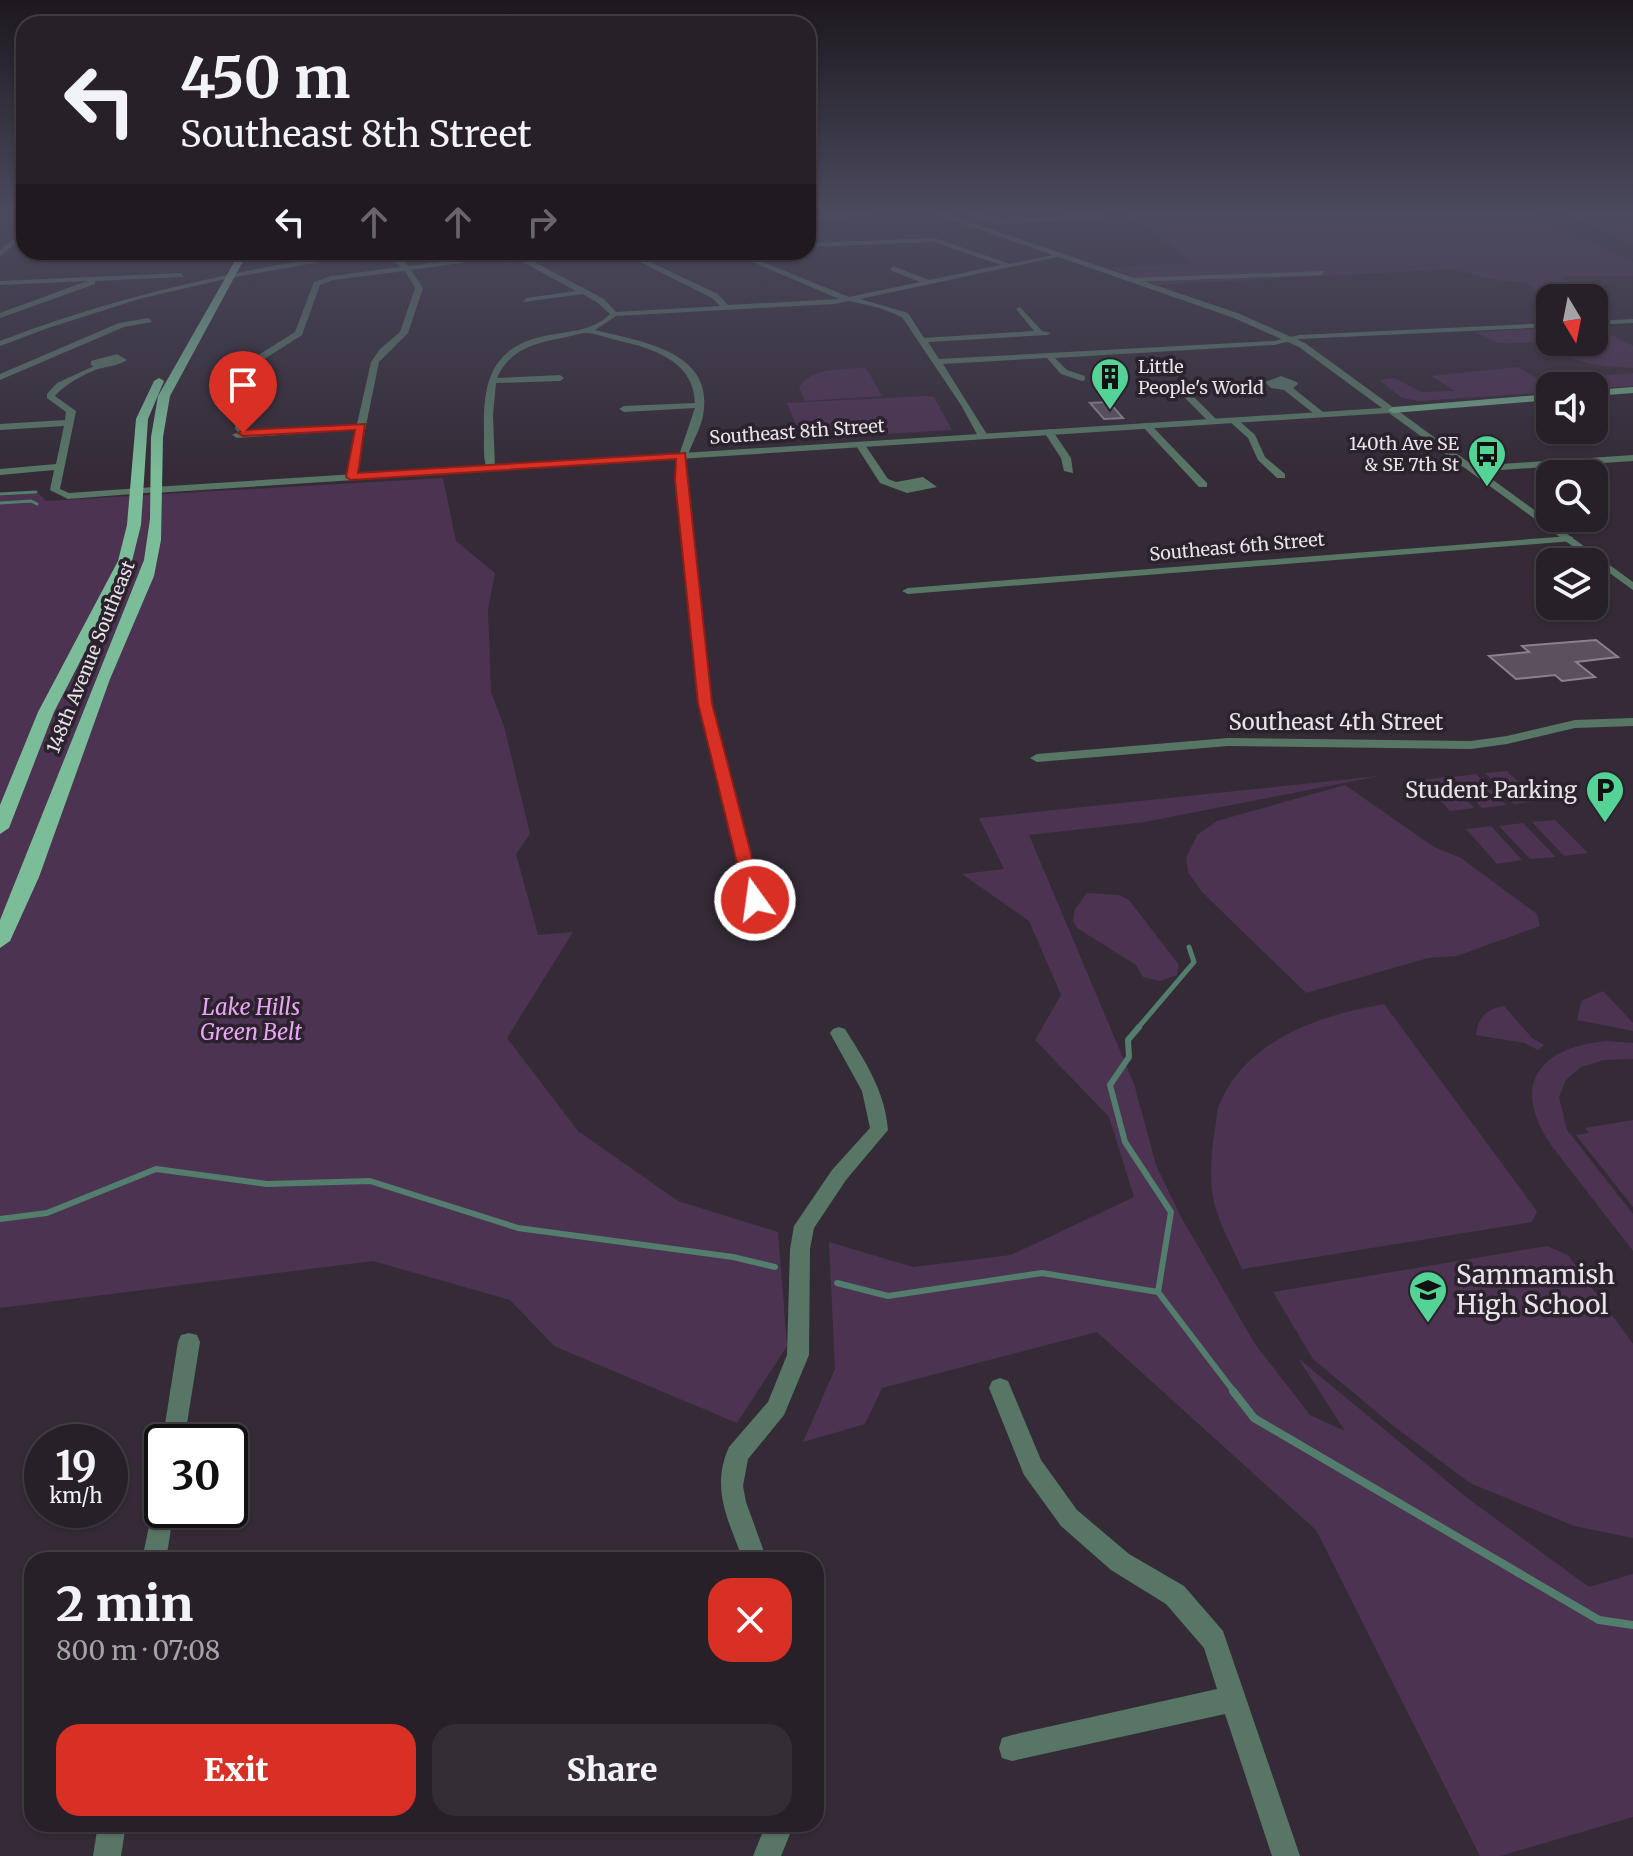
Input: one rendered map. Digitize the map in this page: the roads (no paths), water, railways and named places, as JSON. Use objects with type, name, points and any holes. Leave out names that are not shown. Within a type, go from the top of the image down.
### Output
[{"type":"main road","points":[[183,334],[202,300]]},
{"type":"main road","name":"148th Avenue Southeast","points":[[0,941],[41,846],[106,668],[149,568],[154,543],[159,416],[164,396],[217,300]]},
{"type":"main road","name":"148th Avenue Southeast","points":[[0,828],[46,712],[125,561],[134,525],[142,419],[169,361]]},
{"type":"main road","points":[[1608,392],[1633,390]]},
{"type":"main road","points":[[1393,410],[1536,398]]},
{"type":"main road","points":[[1608,400],[1633,399]]},
{"type":"main road","points":[[1393,410],[1536,405]]},
{"type":"main road","points":[[76,655],[73,667],[80,672],[106,668]]},
{"type":"street","points":[[0,316],[48,300]]},
{"type":"street","points":[[0,344],[126,300]]},
{"type":"street","points":[[311,300],[299,333],[260,358],[247,374],[242,388],[240,434],[361,427]]},
{"type":"street","points":[[351,477],[378,356],[404,333],[417,300]]},
{"type":"street","points":[[598,300],[614,314]]},
{"type":"street","points":[[718,300],[726,308]]},
{"type":"street","points":[[588,331],[607,322],[614,314],[853,300],[901,313],[924,340],[983,436]]},
{"type":"street","points":[[1188,300],[1290,339],[1323,358],[1633,587]]},
{"type":"street","points":[[0,303],[23,308]]},
{"type":"street","points":[[924,340],[1043,333],[1020,309]]},
{"type":"street","points":[[0,377],[122,325],[149,320]]},
{"type":"street","points":[[1608,322],[1633,321]]},
{"type":"street","points":[[938,362],[1536,326]]},
{"type":"street","points":[[490,468],[491,381],[494,370],[509,352],[530,336],[588,331],[665,352],[691,370],[700,405],[681,455],[681,481],[705,703],[755,900]]},
{"type":"street","points":[[665,352],[681,346]]},
{"type":"street","points":[[260,348],[273,349]]},
{"type":"street","points":[[1049,356],[1064,372],[1082,378]]},
{"type":"street","points":[[0,472],[58,467],[71,411],[50,396],[60,385],[100,366]]},
{"type":"street","points":[[491,381],[560,378]]},
{"type":"street","points":[[1287,388],[1320,414]]},
{"type":"street","points":[[1183,391],[1213,421]]},
{"type":"street","points":[[624,409],[700,405]]},
{"type":"street","name":"Southeast 8th Street","points":[[58,467],[55,490],[58,494],[136,491],[1393,410]]},
{"type":"street","points":[[1233,420],[1252,437],[1261,458],[1281,476]]},
{"type":"street","points":[[0,427],[69,423]]},
{"type":"street","points":[[1146,425],[1203,485]]},
{"type":"street","points":[[1049,432],[1066,458],[1069,471]]},
{"type":"street","points":[[860,444],[879,478],[897,485]]},
{"type":"street","points":[[1473,469],[1633,458]]},
{"type":"street","name":"Southeast 6th Street","points":[[908,591],[1569,539]]},
{"type":"street","name":"Southeast 4th Street","points":[[1037,758],[1228,742],[1471,745],[1575,724],[1633,722]]},
{"type":"street","points":[[752,1552],[731,1486],[737,1455],[776,1408],[798,1355],[800,1249],[804,1226],[839,1175],[879,1130],[879,1110],[871,1087],[839,1033]]},
{"type":"street","points":[[176,1424],[189,1342]]},
{"type":"street","points":[[1000,1388],[1032,1467],[1069,1518],[1120,1562],[1175,1595],[1214,1640],[1286,1856]]},
{"type":"street","points":[[155,1552],[159,1528]]},
{"type":"street","points":[[1012,1748],[1234,1699]]},
{"type":"street","points":[[107,1856],[111,1832]]},
{"type":"street","points":[[767,1856],[777,1832]]},
{"type":"waterway","points":[[0,494],[36,492]]},
{"type":"waterway","points":[[0,503],[31,501],[37,504]]},
{"type":"waterway","points":[[1137,1029],[1194,962],[1189,947]]},
{"type":"waterway","points":[[1139,1027],[1128,1040],[1129,1057],[1110,1085],[1125,1142],[1171,1212],[1158,1292]]},
{"type":"waterway","points":[[0,1219],[47,1213],[156,1169],[267,1184],[370,1181],[518,1228],[733,1257],[775,1267]]},
{"type":"waterway","points":[[837,1283],[888,1296],[1042,1273],[1158,1292]]},
{"type":"waterway","points":[[1158,1292],[1235,1393]]},
{"type":"waterway","points":[[1233,1391],[1254,1418],[1599,1620],[1633,1625]]},
{"type":"place","name":"Little People's World","points":[[1110,411]]},
{"type":"place","name":"140th Ave SE & SE 7th St","points":[[1487,488]]},
{"type":"place","name":"Student Parking","points":[[1605,824]]},
{"type":"place","name":"Sammamish High School","points":[[1428,1324]]},
{"type":"park label","name":"Lake Hills Green Belt","points":[[251,1020]]}]
